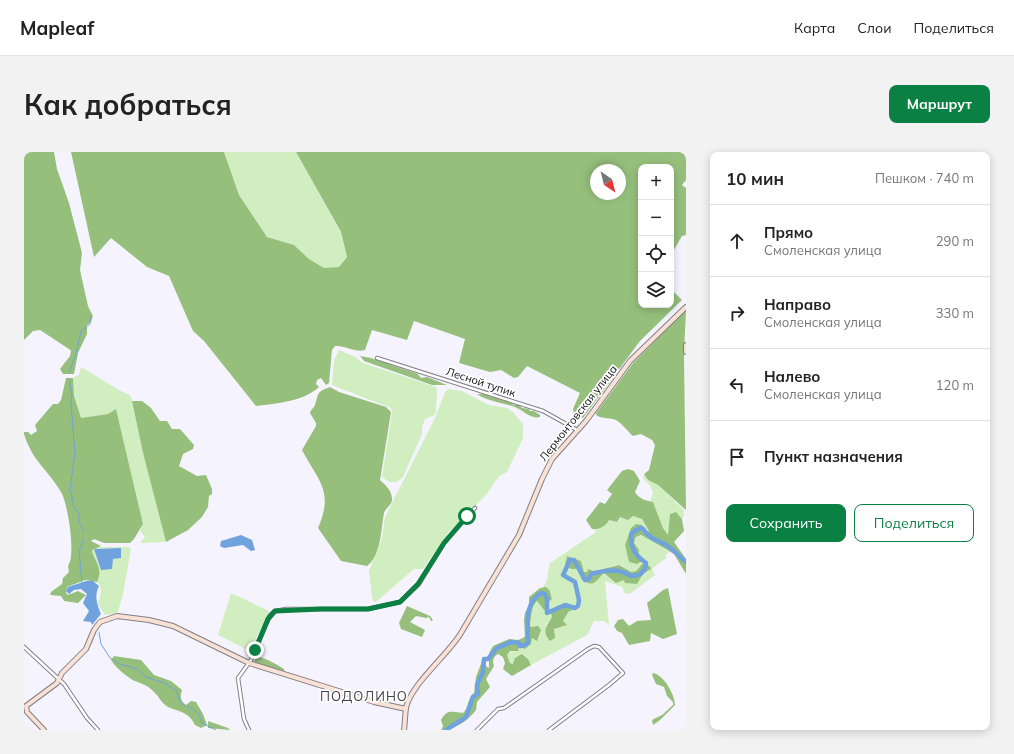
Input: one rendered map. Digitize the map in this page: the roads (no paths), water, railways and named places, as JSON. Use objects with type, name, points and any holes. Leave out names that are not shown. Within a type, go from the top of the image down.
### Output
[{"type":"street","name":"Лермонтовская улица","points":[[404,730],[406,709],[420,684],[455,644],[519,535],[542,479],[552,459],[577,430],[640,349],[686,307]]},
{"type":"street","points":[[686,344],[686,352]]},
{"type":"street","name":"Лесной тупик","points":[[377,358],[543,411],[577,430]]},
{"type":"street","points":[[249,730],[244,719],[237,680],[241,671],[249,663],[268,619],[275,611],[368,609],[400,602],[418,584],[444,543],[474,508]]},
{"type":"street","points":[[44,730],[27,712],[25,707],[55,685],[68,666],[84,651],[97,625],[108,618],[117,616],[148,620],[186,631],[249,663],[370,700],[406,709]]},
{"type":"street","points":[[478,730],[498,709],[504,708],[594,646],[599,646],[623,673],[549,730]]},
{"type":"street","points":[[24,647],[72,693],[87,718],[98,730]]},
{"type":"water","points":[[241,535],[252,540],[255,550],[251,551],[243,545],[224,548],[220,546],[221,541]]},
{"type":"water","points":[[121,548],[121,558],[113,559],[112,569],[101,570],[94,549]]},
{"type":"water","points":[[86,581],[93,581],[99,586],[97,589],[97,600],[101,614],[92,625],[91,622],[83,621],[89,611],[83,603],[87,594],[81,589],[74,590],[69,594],[66,591],[68,587]]},
{"type":"waterway","points":[[69,373],[76,354],[81,331],[90,324],[90,317]]},
{"type":"waterway","points":[[69,379],[72,396],[71,403],[75,454],[70,489],[74,507],[79,514],[79,522],[84,532]]},
{"type":"waterway","points":[[446,730],[466,717],[473,697],[478,694],[477,685],[483,672],[484,659],[488,659],[497,648],[511,642],[519,643],[520,646],[525,645],[528,642],[529,608],[536,597],[541,593],[545,594],[547,599],[547,613],[565,605],[575,608],[578,606],[579,600],[575,582],[563,575],[570,560],[574,560],[585,580],[589,579],[591,574],[607,571],[622,572],[631,576],[637,575],[643,571],[646,563],[636,554],[632,547],[631,538],[632,533],[640,528],[651,537],[669,547],[686,562]]},
{"type":"waterway","points":[[82,583],[79,552],[84,539]]},
{"type":"waterway","points":[[99,632],[101,644],[110,658],[120,664],[137,669],[146,677],[164,683],[177,691],[181,703],[193,709],[200,716],[202,723],[216,730]]},
{"type":"district","name":"ПОДОЛИНО","points":[[364,696]]}]
